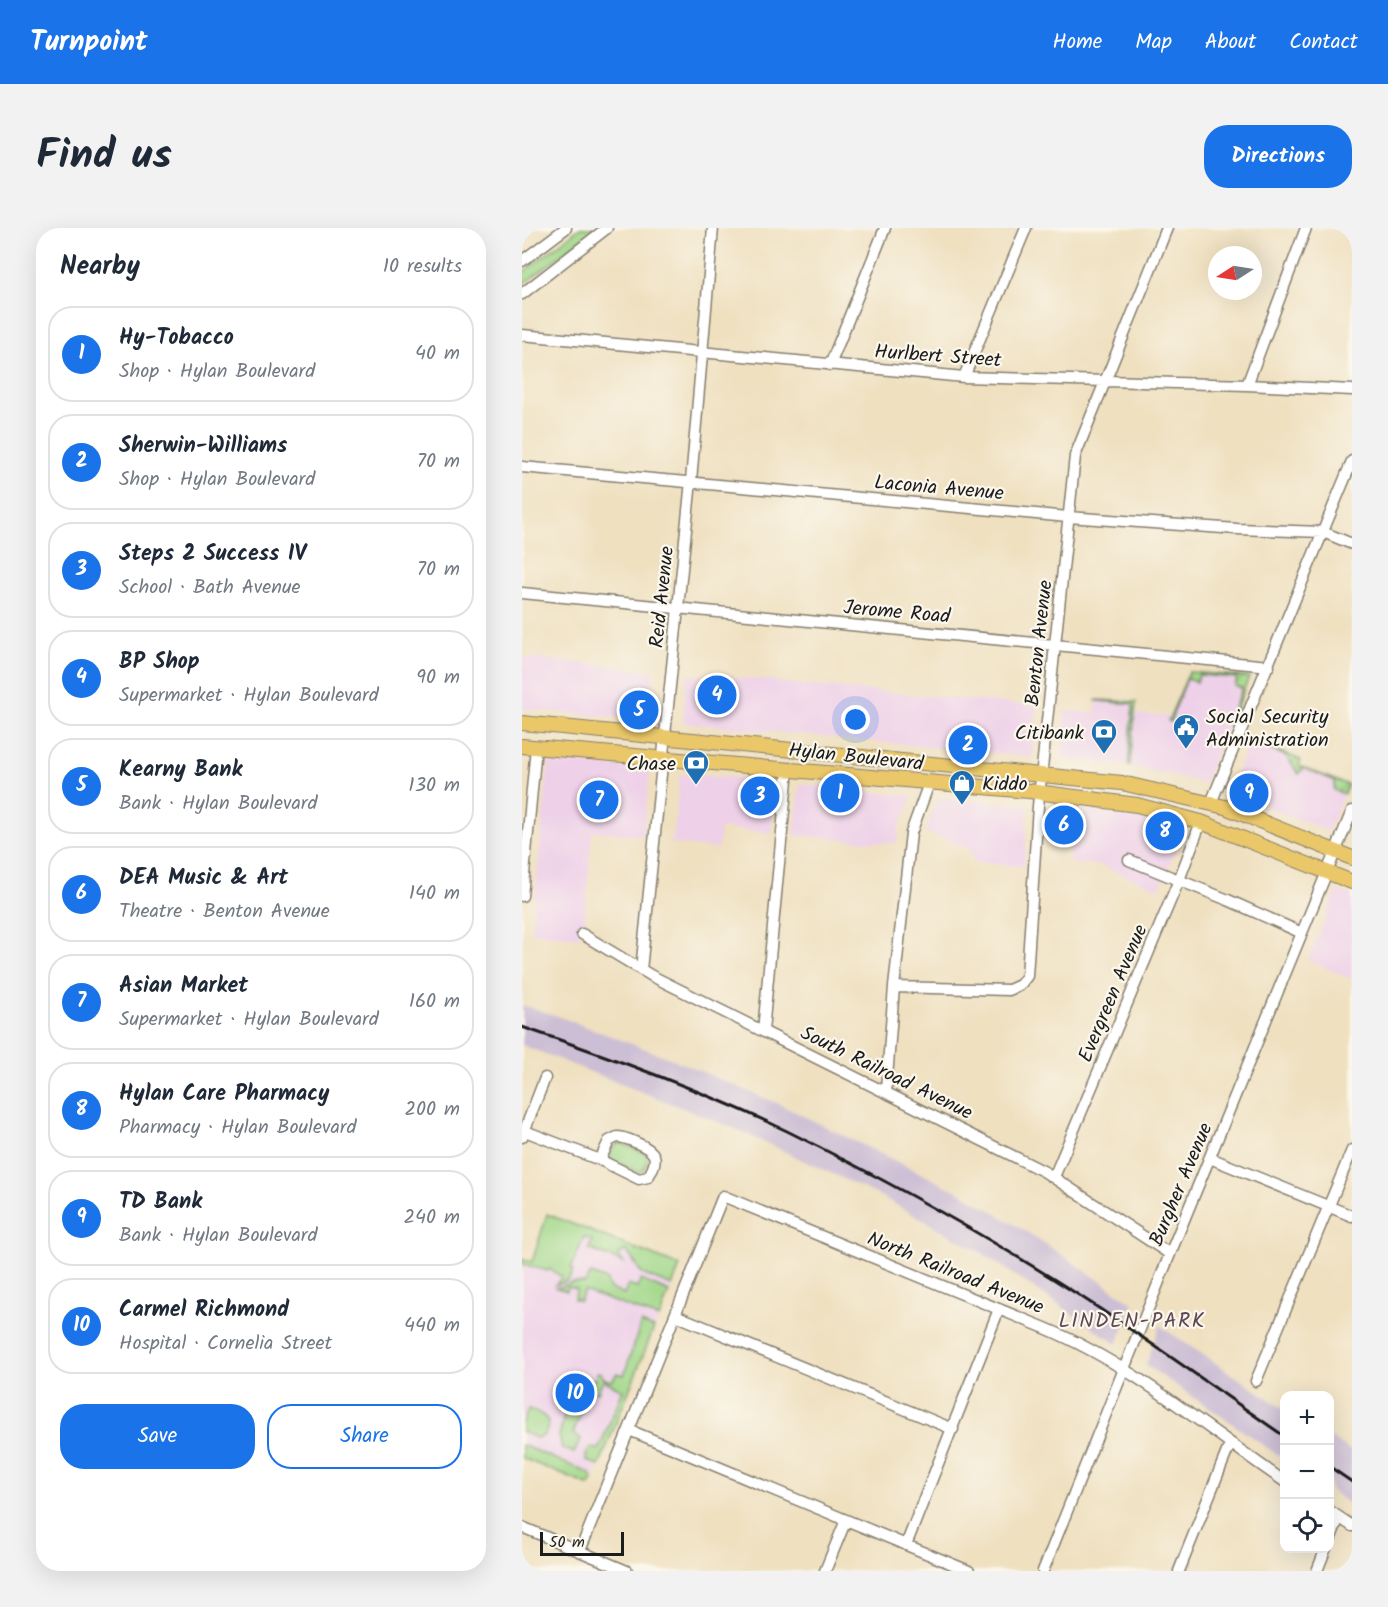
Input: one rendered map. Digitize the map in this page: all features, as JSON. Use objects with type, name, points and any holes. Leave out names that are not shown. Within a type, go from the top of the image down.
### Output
[{"type":"main road","name":"Hylan Boulevard","points":[[522,723],[1122,783],[1211,803],[1352,858]]},
{"type":"main road","name":"Hylan Boulevard","points":[[529,746],[1040,793],[1137,805],[1201,822],[1352,882]]},
{"type":"street","points":[[522,261],[566,228]]},
{"type":"street","points":[[522,294],[607,228]]},
{"type":"street","name":"Reid Avenue","points":[[641,970],[691,482],[713,228]]},
{"type":"street","points":[[830,364],[885,228]]},
{"type":"street","points":[[964,377],[1026,228]]},
{"type":"street","name":"Benton Avenue","points":[[894,987],[1009,990],[1020,985],[1027,976],[1040,793],[1075,456],[1167,228]]},
{"type":"street","points":[[1247,384],[1306,228]]},
{"type":"street","name":"Hurlbert Street","points":[[522,335],[964,377],[1247,384],[1352,390]]},
{"type":"street","points":[[1211,803],[1352,461]]},
{"type":"street","name":"Laconia Avenue","points":[[522,467],[1068,517],[1237,529],[1323,532],[1352,544]]},
{"type":"street","name":"Jerome Road","points":[[522,593],[1269,666]]},
{"type":"street","points":[[522,896],[529,746]]},
{"type":"street","points":[[763,1031],[788,769]]},
{"type":"street","points":[[886,1091],[894,987],[911,833],[929,783]]},
{"type":"street","name":"Burgher Avenue","points":[[1043,1571],[1352,811]]},
{"type":"street","name":"Evergreen Avenue","points":[[1054,1177],[1179,880],[1201,822]]},
{"type":"street","points":[[1128,860],[1302,933]]},
{"type":"street","name":"South Railroad Avenue","points":[[582,933],[641,970],[1054,1177],[1170,1254]]},
{"type":"street","points":[[545,1078],[523,1134],[600,1160],[642,1179],[648,1177],[655,1161],[653,1153],[646,1147],[617,1137],[609,1141],[600,1160]]},
{"type":"street","points":[[1256,1381],[1352,1150]]},
{"type":"street","points":[[1210,1158],[1352,1216]]},
{"type":"street","name":"North Railroad Avenue","points":[[675,1315],[723,1196],[1073,1340],[1124,1368],[1280,1478]]},
{"type":"street","points":[[906,1545],[999,1309]]},
{"type":"street","points":[[580,1551],[675,1315],[953,1429]]},
{"type":"street","points":[[629,1430],[969,1571]]},
{"type":"street","points":[[1179,1571],[1230,1444]]},
{"type":"street","points":[[1334,1514],[1352,1526]]},
{"type":"street","points":[[825,1571],[846,1520]]},
{"type":"street","points":[[522,1527],[580,1551],[610,1568],[627,1571]]},
{"type":"street","points":[[1317,1571],[1324,1553]]},
{"type":"shaded area","points":[[522,657],[653,671],[649,720],[522,709]]},
{"type":"shaded area","points":[[1189,672],[1249,677],[1204,783],[1130,766],[1061,758],[1065,711],[1095,713],[1097,700],[1136,702],[1135,714],[1170,716]]},
{"type":"shaded area","points":[[687,675],[776,680],[776,682],[1037,706],[1032,757],[685,723],[683,720]]},
{"type":"shaded area","points":[[1250,740],[1301,760],[1299,766],[1348,785],[1328,831],[1229,792]]},
{"type":"shaded area","points":[[549,761],[650,769],[643,836],[592,831],[585,918],[579,937],[531,932]]},
{"type":"shaded area","points":[[680,774],[777,781],[771,833],[720,828],[718,849],[667,843],[673,840]]},
{"type":"shaded area","points":[[800,784],[913,796],[899,827],[897,844],[794,835]]},
{"type":"shaded area","points":[[938,798],[1028,806],[1024,867],[974,862],[971,850],[925,831]]},
{"type":"shaded area","points":[[1055,806],[1143,817],[1184,831],[1159,889],[1100,865],[1069,863],[1070,846],[1049,844]]},
{"type":"shaded area","points":[[1337,891],[1352,895],[1352,979],[1308,960]]},
{"type":"shaded area","points":[[522,1005],[667,1057],[781,1105],[969,1197],[1038,1239],[1133,1303],[1117,1344],[979,1251],[878,1195],[736,1129],[522,1045]]},
{"type":"shaded area","points":[[547,1214],[680,1266],[590,1486],[522,1458],[522,1259],[532,1262]]},
{"type":"shaded area","points":[[1160,1326],[1280,1406],[1280,1456],[1146,1365]]},
{"type":"shaded area","points":[[1334,1441],[1352,1452],[1352,1506],[1334,1493]]},
{"type":"green space","points":[[580,228],[596,228],[522,285],[522,273]]},
{"type":"green space","points":[[1189,672],[1249,677],[1232,720],[1230,719],[1242,688],[1235,686],[1237,678],[1199,675],[1197,682],[1187,679],[1172,716],[1172,722],[1168,721]]},
{"type":"green space","points":[[1097,700],[1136,702],[1130,766],[1128,766],[1133,704]]},
{"type":"green space","points":[[1250,740],[1301,760],[1299,766],[1348,785],[1344,794],[1334,790],[1335,781],[1304,768],[1299,774],[1286,756],[1250,742]]},
{"type":"green space","points":[[745,778],[777,781],[774,807],[766,806],[767,786],[745,783]]},
{"type":"green space","points":[[621,1143],[645,1153],[648,1159],[643,1171],[637,1172],[611,1160],[613,1147]]},
{"type":"green space","points":[[547,1214],[680,1266],[672,1286],[642,1274],[626,1250],[618,1255],[624,1263],[589,1249],[592,1240],[584,1237],[569,1279],[555,1285],[562,1277],[550,1269],[548,1271],[522,1264],[522,1259],[532,1262]]},
{"type":"green space","points":[[591,1274],[607,1280],[609,1288],[624,1295],[628,1285],[637,1288],[641,1280],[669,1292],[659,1318],[584,1291],[580,1301],[574,1299],[577,1289],[568,1287],[567,1291],[556,1288],[572,1283],[585,1283]]},
{"type":"green space","points":[[641,1323],[654,1328],[599,1466],[587,1461],[586,1455],[589,1448],[599,1449],[623,1390],[605,1379],[612,1381],[617,1373],[624,1375]]},
{"type":"green space","points":[[597,1372],[602,1373],[601,1376],[604,1377],[598,1392],[587,1391],[582,1402],[572,1399],[570,1395],[572,1389],[577,1391],[581,1375],[595,1380]]},
{"type":"green space","points":[[568,1401],[584,1405],[573,1433],[581,1439],[574,1453],[562,1448],[559,1436]]},
{"type":"green space","points":[[528,1409],[542,1415],[548,1421],[547,1430],[543,1436],[537,1438],[522,1432],[522,1424]]},
{"type":"green space","points":[[522,1445],[589,1473],[593,1479],[590,1486],[522,1458]]},
{"type":"railway","points":[[522,1027],[689,1088],[787,1131],[879,1178],[1062,1284],[1280,1433]]},
{"type":"railway","points":[[1334,1470],[1352,1482]]},
{"type":"place","name":"BP Shop","points":[[717,695]]},
{"type":"place","name":"Kearny Bank","points":[[639,710]]},
{"type":"place","name":"Sherwin-Williams","points":[[968,745]]},
{"type":"place","name":"Social Security Administration","points":[[1186,750]]},
{"type":"place","name":"Citibank","points":[[1104,755]]},
{"type":"place","name":"Chase","points":[[696,786]]},
{"type":"place","name":"Hy-Tobacco","points":[[840,793]]},
{"type":"place","name":"TD Bank","points":[[1249,793]]},
{"type":"place","name":"Steps 2 Success IV","points":[[760,796]]},
{"type":"place","name":"Asian Market","points":[[599,800]]},
{"type":"place","name":"Kiddo","points":[[962,806]]},
{"type":"place","name":"DEA Music & Art","points":[[1064,825]]},
{"type":"place","name":"Hylan Care Pharmacy","points":[[1165,831]]},
{"type":"place","name":"Carmel Richmond","points":[[575,1393]]},
{"type":"district","name":"LINDEN-PARK","points":[[1132,1320]]}]
